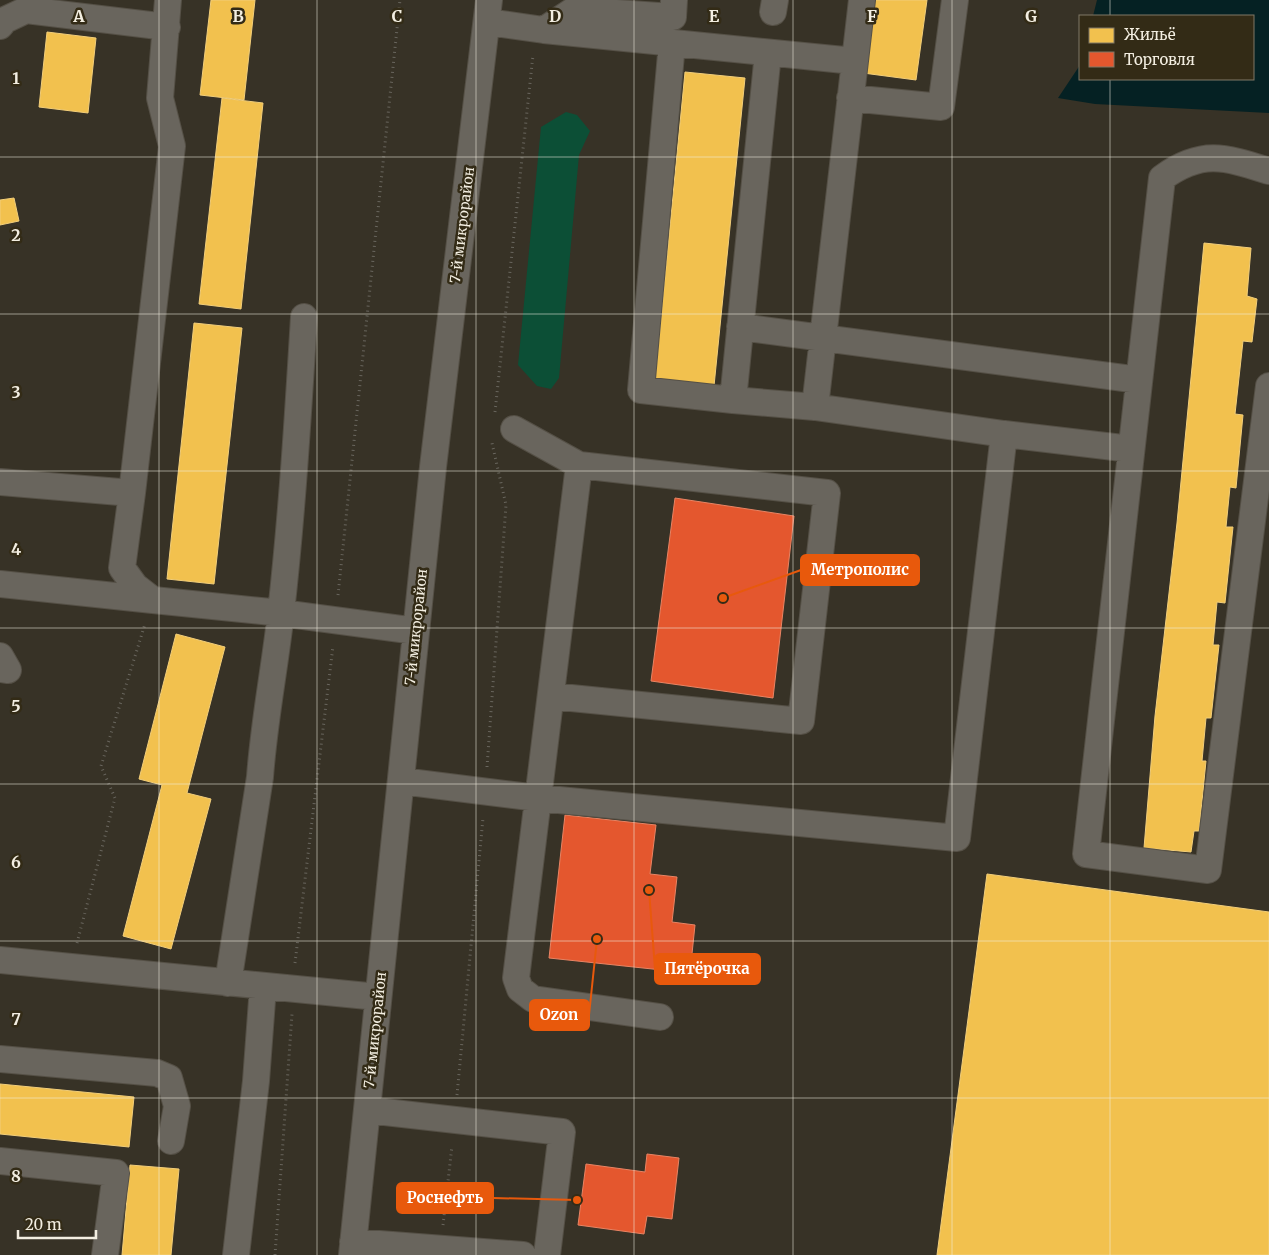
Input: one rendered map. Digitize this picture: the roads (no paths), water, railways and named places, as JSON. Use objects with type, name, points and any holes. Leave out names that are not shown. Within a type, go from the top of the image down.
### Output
[{"type":"street","points":[[152,600],[135,586],[122,568],[172,146],[160,98],[168,0]]},
{"type":"street","points":[[544,30],[574,5],[672,18],[674,0]]},
{"type":"street","points":[[815,407],[862,0]]},
{"type":"street","points":[[850,98],[941,107],[954,0]]},
{"type":"street","points":[[0,26],[5,20],[26,10],[166,27]]},
{"type":"street","points":[[488,11],[544,30],[854,61]]},
{"type":"street","name":"7-й микрорайон","points":[[353,1249],[432,467],[488,11]]},
{"type":"street","points":[[672,43],[641,390],[815,407],[1004,434],[1131,449]]},
{"type":"street","points":[[733,400],[768,53]]},
{"type":"street","points":[[1269,171],[1231,158],[1199,159],[1180,165],[1162,178],[1086,854],[1208,870],[1269,386]]},
{"type":"street","points":[[228,983],[260,777],[262,746],[281,613],[297,447],[304,317]]},
{"type":"street","points":[[740,327],[1139,380]]},
{"type":"street","points":[[500,426],[579,465],[827,493],[801,721],[551,696]]},
{"type":"street","points":[[400,781],[538,798],[957,838],[1004,434]]},
{"type":"street","points":[[579,465],[516,978],[520,989],[533,999],[660,1018]]},
{"type":"street","points":[[0,482],[132,494]]},
{"type":"street","points":[[0,584],[281,613],[416,631]]},
{"type":"street","points":[[0,656],[8,670],[0,669]]},
{"type":"street","points":[[0,960],[378,997]]},
{"type":"street","points":[[236,1255],[256,1081],[263,986]]},
{"type":"street","points":[[0,1059],[157,1074],[169,1078],[177,1106],[171,1142]]},
{"type":"street","points":[[367,1110],[562,1132],[547,1255]]},
{"type":"street","points":[[0,1161],[116,1173],[104,1255]]},
{"type":"street","points":[[353,1249],[440,1249],[523,1255]]},
{"type":"water","points":[[1097,0],[1269,0],[1269,113],[1095,104],[1058,98],[1079,66],[1079,80],[1254,80],[1254,15],[1093,15]]},
{"type":"place","name":"Метрополис","points":[[723,598]]},
{"type":"place","name":"Пятёрочка","points":[[649,890]]},
{"type":"place","name":"Ozon","points":[[597,939]]},
{"type":"place","name":"Роснефть","points":[[577,1200]]}]
